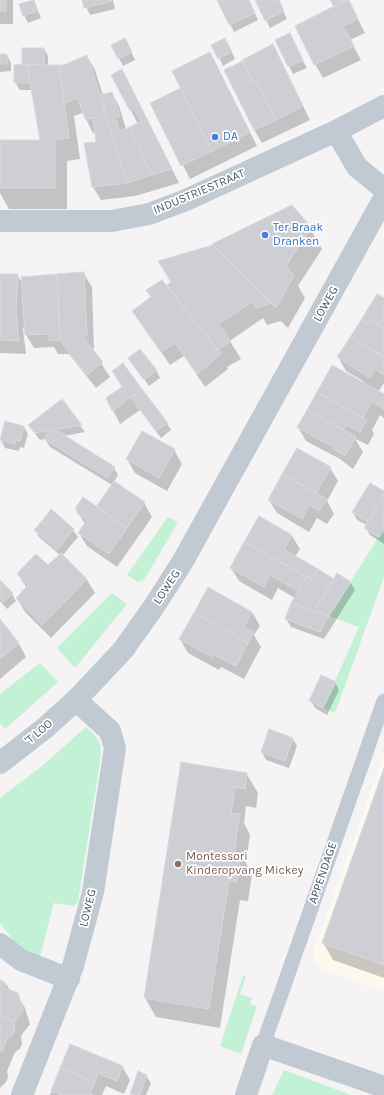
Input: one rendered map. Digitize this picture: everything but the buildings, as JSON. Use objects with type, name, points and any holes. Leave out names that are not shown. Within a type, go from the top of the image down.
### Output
[{"type":"street","name":"INDUSTRIESTRAAT","points":[[0,221],[112,221],[149,214],[186,200],[336,131],[384,106]]},
{"type":"street","points":[[336,131],[357,167],[384,189]]},
{"type":"street","name":"LOWEG","points":[[22,1095],[69,979],[93,892],[115,748],[110,731],[76,700],[123,650],[154,608],[183,562],[384,198]]},
{"type":"street","name":"'T LOO","points":[[0,763],[76,700]]},
{"type":"street","points":[[0,944],[21,960],[69,979]]},
{"type":"street","points":[[263,1045],[384,1087]]},
{"type":"street","name":"APPENDAGE","points":[[246,1095],[263,1045]]},
{"type":"lane","name":"APPENDAGE","points":[[263,1045],[384,701]]},
{"type":"shaded area","points":[[384,755],[384,991],[321,969],[315,963],[313,952]]},
{"type":"green space","points":[[168,517],[178,522],[144,580],[138,582],[127,575]]},
{"type":"green space","points":[[384,528],[384,577],[335,713],[323,708],[359,627],[329,616]]},
{"type":"green space","points":[[112,593],[127,604],[75,668],[57,648]]},
{"type":"green space","points":[[40,663],[58,682],[5,729],[0,723],[0,694]]},
{"type":"green space","points":[[86,727],[95,735],[100,744],[101,755],[78,902],[74,906],[54,903],[39,960],[26,957],[0,923],[0,798],[42,766]]},
{"type":"green space","points":[[243,976],[246,976],[240,994],[252,998],[250,1004],[257,1006],[241,1054],[220,1046]]},
{"type":"green space","points":[[284,1070],[351,1095],[272,1095]]},
{"type":"place","name":"DA","points":[[215,137]]},
{"type":"place","name":"Ter Braak Dranken","points":[[265,235]]},
{"type":"place","name":"Montessori Kinderopvang Mickey","points":[[178,864]]}]
